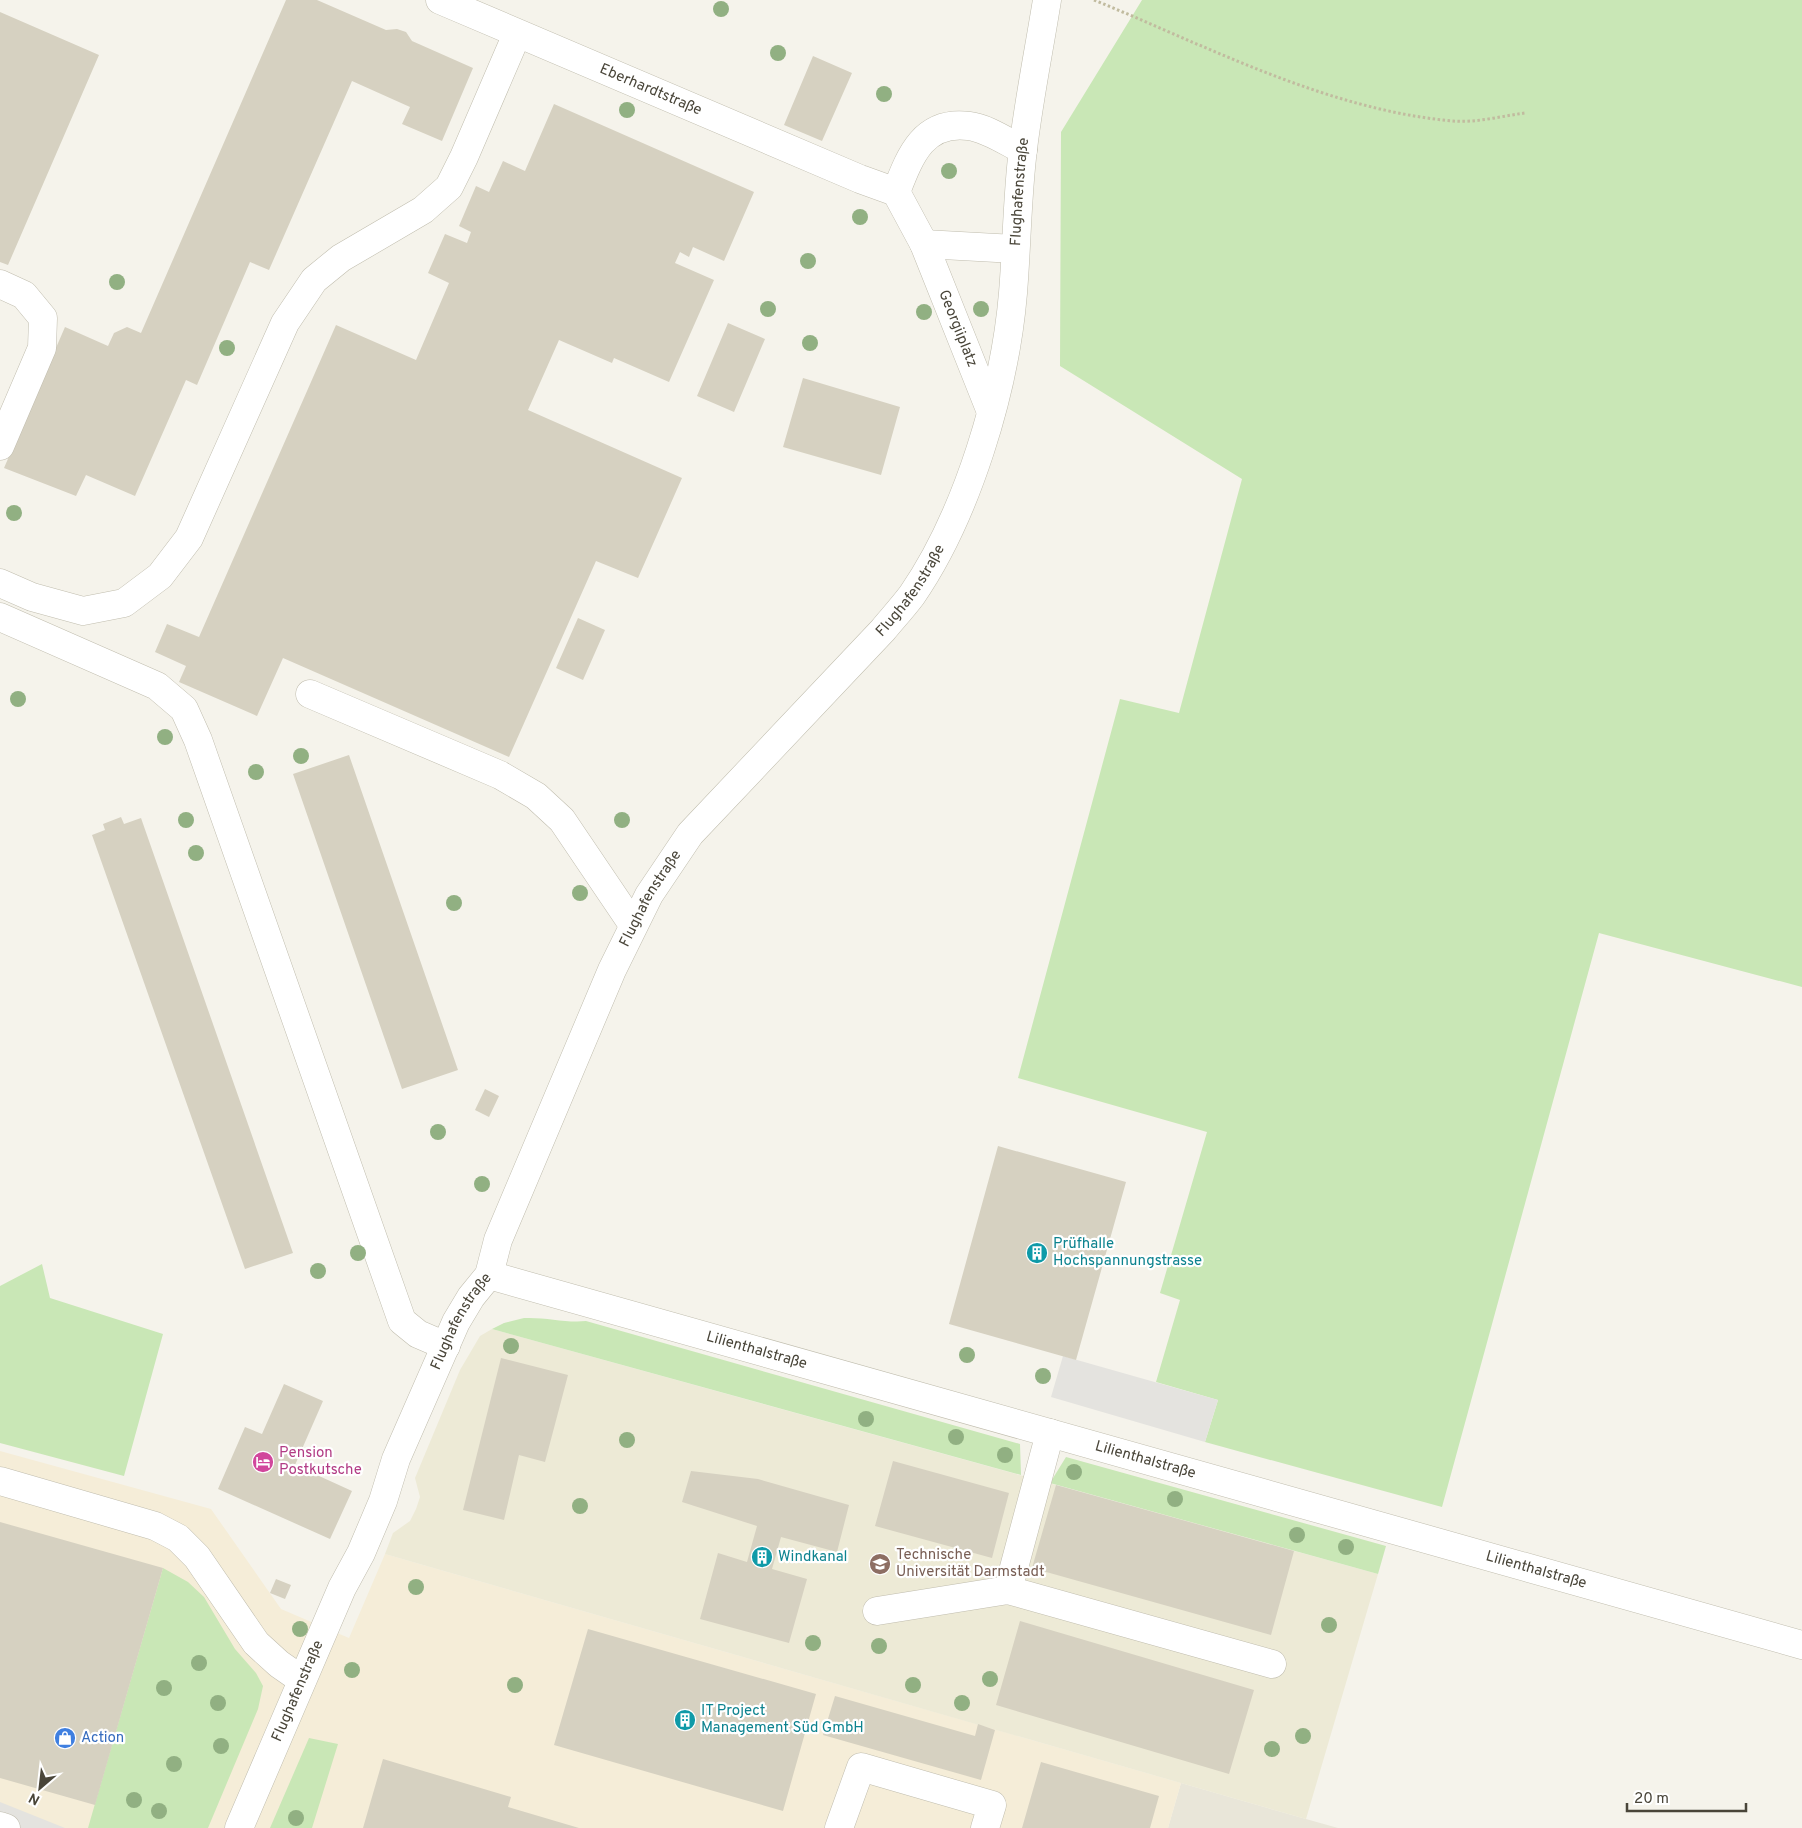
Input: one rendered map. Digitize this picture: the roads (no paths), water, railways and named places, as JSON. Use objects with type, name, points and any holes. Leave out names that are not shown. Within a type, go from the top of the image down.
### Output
[{"type":"street","name":"Eberhardtstraße","points":[[440,0],[860,179],[896,192]]},
{"type":"street","name":"Flughafenstraße","points":[[239,1828],[302,1680],[380,1510],[396,1459],[456,1322],[471,1297],[489,1275],[498,1240],[608,979],[649,895],[690,834],[883,630],[912,595],[941,546],[968,484],[992,412],[1008,332],[1023,150],[1047,0]]},
{"type":"street","points":[[0,583],[32,597],[83,611],[124,603],[160,576],[189,538],[285,323],[314,280],[341,258],[423,210],[449,186],[464,157],[517,34]]},
{"type":"street","points":[[896,192],[910,156],[920,142],[933,132],[951,126],[971,126],[1023,150]]},
{"type":"street","name":"Georgiiplatz","points":[[896,192],[924,244],[992,412]]},
{"type":"street","points":[[924,244],[1016,249]]},
{"type":"street","points":[[0,284],[24,295],[43,318],[42,348],[0,446]]},
{"type":"street","points":[[0,617],[157,686],[184,709],[198,740],[402,1321],[418,1334],[446,1346]]},
{"type":"street","points":[[310,694],[500,775],[536,796],[562,820],[633,925]]},
{"type":"street","name":"Lilienthalstraße","points":[[489,1275],[1802,1645]]},
{"type":"street","points":[[1008,1590],[1050,1433]]},
{"type":"street","points":[[0,1481],[155,1526],[178,1538],[197,1558],[256,1643],[279,1664],[302,1680]]},
{"type":"street","points":[[877,1611],[1008,1590],[1272,1664]]},
{"type":"street","points":[[840,1828],[861,1767],[992,1805],[985,1828]]},
{"type":"street","points":[[0,1826],[6,1828]]},
{"type":"place","name":"Prüfhalle Hochspannungstrasse","points":[[1037,1253]]},
{"type":"place","name":"Pension Postkutsche","points":[[263,1462]]},
{"type":"place","name":"Windkanal","points":[[762,1557]]},
{"type":"place","name":"Technische Universität Darmstadt","points":[[880,1564]]},
{"type":"place","name":"IT Project Management Süd GmbH","points":[[685,1720]]},
{"type":"place","name":"Action","points":[[65,1738]]}]
